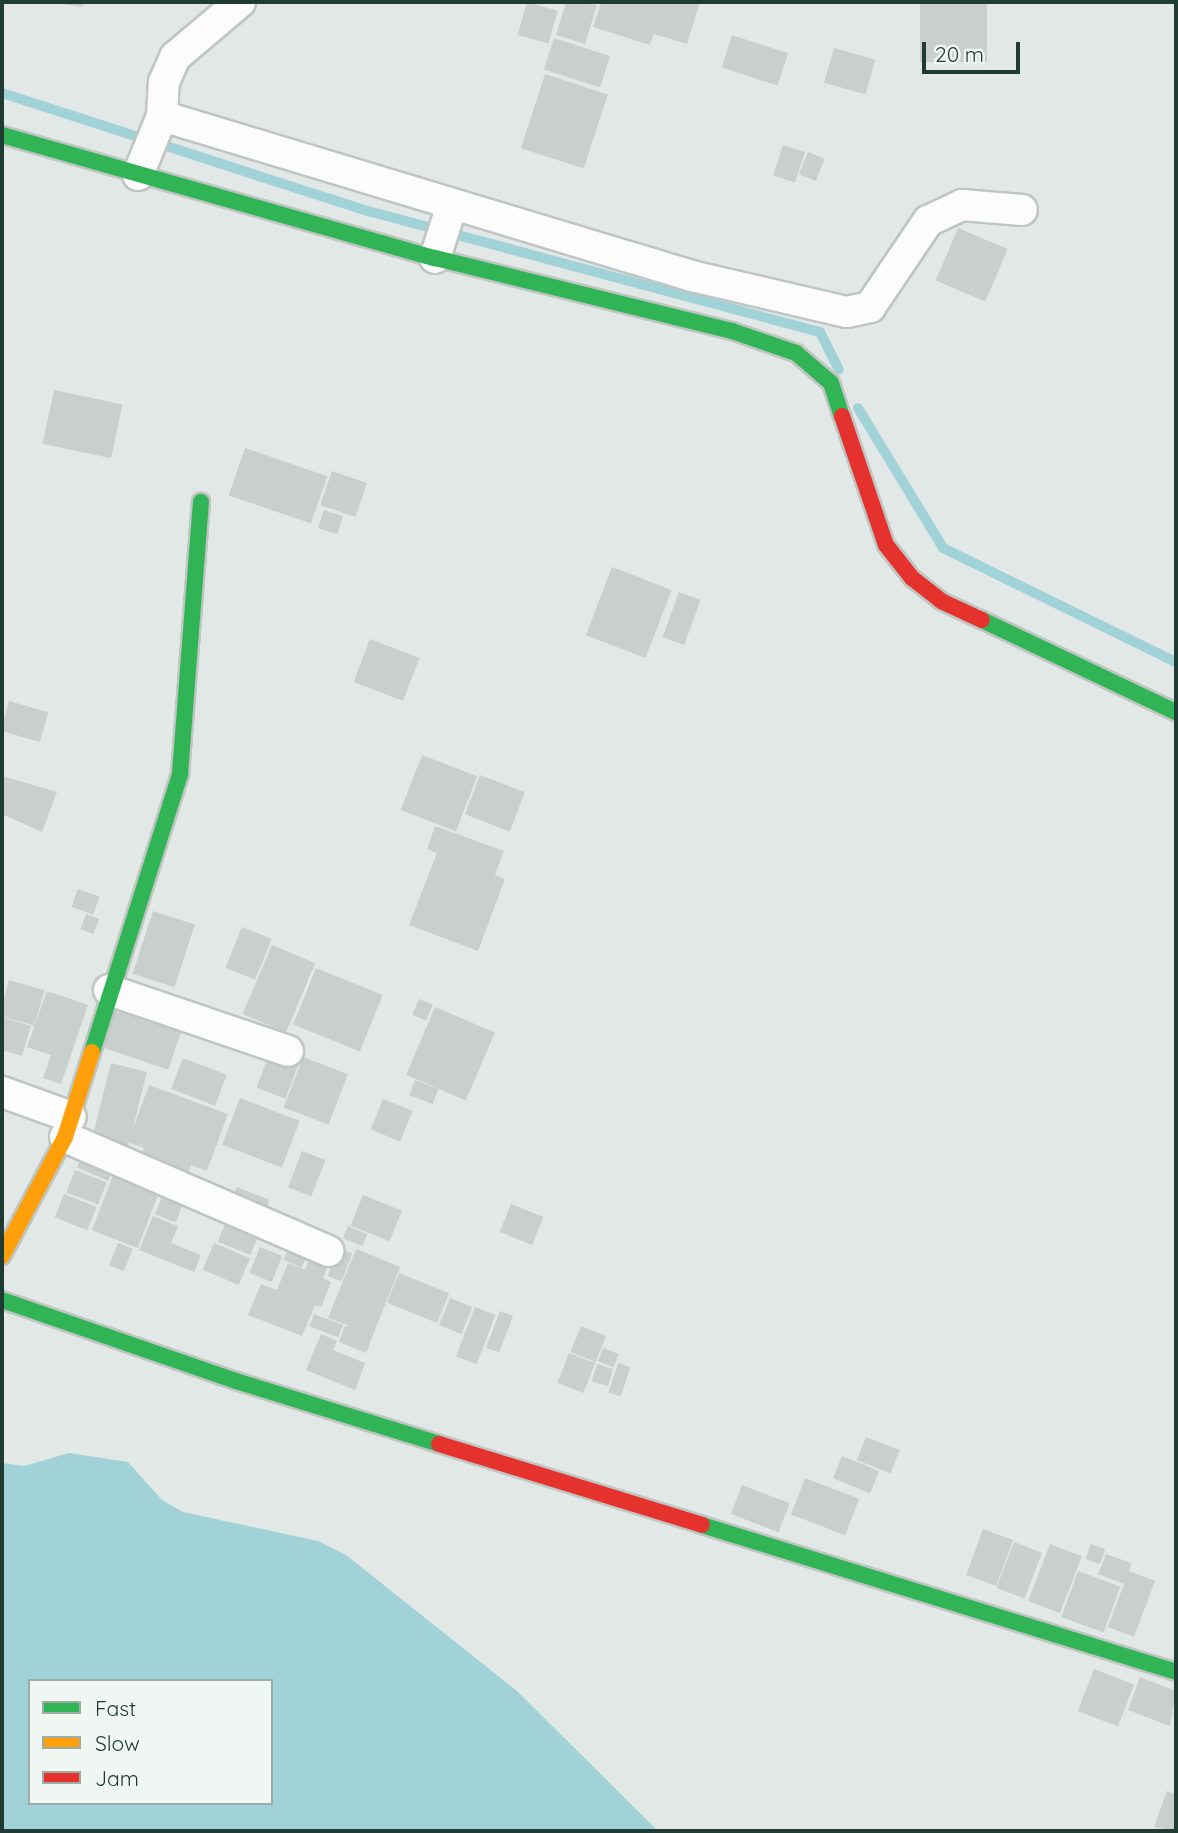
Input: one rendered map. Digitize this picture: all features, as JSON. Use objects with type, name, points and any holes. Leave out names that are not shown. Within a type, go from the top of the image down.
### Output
[{"type":"street","points":[[140,170],[160,122],[164,82],[175,57],[240,2]]},
{"type":"street","points":[[160,122],[692,276],[846,312],[870,307],[928,221],[962,205],[1022,210]]},
{"type":"street","points":[[2,135],[140,170],[435,258],[732,331],[796,353],[831,383],[886,545],[912,578],[941,601],[1176,712]]},
{"type":"street","points":[[435,258],[452,205]]},
{"type":"street","points":[[2,1256],[10,1248],[68,1127],[109,990],[180,774],[201,502]]},
{"type":"street","points":[[109,990],[288,1051]]},
{"type":"street","points":[[2,1092],[68,1127],[328,1251]]},
{"type":"street","points":[[2,1300],[236,1381],[1176,1672]]},
{"type":"water","points":[[69,1453],[128,1462],[162,1500],[183,1512],[318,1541],[346,1555],[517,1691],[658,1831],[2,1831],[2,1463],[24,1466]]},
{"type":"building","points":[[46,2],[83,2],[83,7]]},
{"type":"building","points":[[527,2],[558,11],[548,44],[518,35]]},
{"type":"building","points":[[566,2],[597,5],[585,44],[556,35]]},
{"type":"building","points":[[601,2],[700,2],[687,44],[654,34],[650,45],[593,27]]},
{"type":"building","points":[[920,2],[987,2],[987,62],[920,62]]},
{"type":"building","points":[[732,35],[788,53],[778,86],[721,67]]},
{"type":"building","points":[[554,38],[610,56],[600,88],[544,69]]},
{"type":"building","points":[[834,48],[875,60],[865,94],[824,83]]},
{"type":"building","points":[[545,74],[608,94],[584,169],[521,148]]},
{"type":"building","points":[[783,145],[805,152],[795,183],[773,175]]},
{"type":"building","points":[[808,152],[825,159],[816,181],[799,174]]},
{"type":"building","points":[[958,228],[1008,249],[985,302],[936,280]]},
{"type":"building","points":[[54,390],[122,405],[111,458],[43,444]]},
{"type":"building","points":[[245,448],[327,476],[311,524],[229,495]]},
{"type":"building","points":[[332,471],[367,483],[355,517],[320,505]]},
{"type":"building","points":[[324,510],[343,516],[337,534],[318,528]]},
{"type":"building","points":[[612,567],[672,590],[646,658],[586,635]]},
{"type":"building","points":[[679,592],[701,600],[684,645],[663,637]]},
{"type":"building","points":[[370,639],[419,658],[403,701],[354,682]]},
{"type":"building","points":[[9,701],[48,712],[40,742],[2,731]]},
{"type":"building","points":[[422,755],[477,776],[456,831],[401,810]]},
{"type":"building","points":[[480,775],[525,792],[510,831],[465,814]]},
{"type":"building","points":[[2,776],[57,792],[42,832],[2,814]]},
{"type":"building","points":[[435,826],[504,851],[495,875],[505,879],[478,951],[409,925],[437,853],[427,849]]},
{"type":"building","points":[[78,889],[100,897],[93,915],[72,907]]},
{"type":"building","points":[[153,911],[195,925],[174,987],[133,974]]},
{"type":"building","points":[[86,914],[99,919],[93,934],[80,929]]},
{"type":"building","points":[[242,927],[272,939],[255,980],[226,968]]},
{"type":"building","points":[[272,945],[315,963],[286,1032],[243,1014]]},
{"type":"building","points":[[316,968],[383,995],[360,1052],[293,1025]]},
{"type":"building","points":[[9,980],[45,990],[34,1026],[2,1016],[2,1004]]},
{"type":"building","points":[[47,991],[88,1005],[61,1084],[43,1078],[51,1055],[27,1047]]},
{"type":"building","points":[[419,999],[433,1005],[426,1021],[412,1015]]},
{"type":"building","points":[[115,1006],[182,1029],[168,1070],[101,1047]]},
{"type":"building","points":[[435,1007],[495,1032],[466,1101],[406,1075]]},
{"type":"building","points":[[2,1017],[31,1026],[22,1056],[2,1050]]},
{"type":"building","points":[[269,1055],[298,1066],[285,1099],[256,1088]]},
{"type":"building","points":[[303,1057],[348,1074],[328,1125],[284,1107]]},
{"type":"building","points":[[183,1058],[227,1075],[215,1106],[171,1089]]},
{"type":"building","points":[[111,1063],[147,1072],[127,1153],[91,1145]]},
{"type":"building","points":[[415,1080],[438,1089],[433,1104],[409,1095]]},
{"type":"building","points":[[149,1085],[228,1114],[207,1171],[191,1165],[185,1183],[138,1165],[144,1148],[128,1142]]},
{"type":"building","points":[[240,1098],[300,1121],[282,1168],[222,1145]]},
{"type":"building","points":[[383,1099],[413,1111],[400,1142],[371,1130]]},
{"type":"building","points":[[84,1151],[115,1164],[108,1181],[77,1168]]},
{"type":"building","points":[[302,1151],[325,1160],[311,1196],[288,1187]]},
{"type":"building","points":[[117,1165],[163,1183],[138,1248],[92,1230]]},
{"type":"building","points":[[75,1170],[107,1182],[98,1205],[66,1192]]},
{"type":"building","points":[[237,1187],[269,1200],[262,1219],[230,1206]]},
{"type":"building","points":[[64,1194],[96,1207],[87,1230],[55,1217]]},
{"type":"building","points":[[163,1194],[184,1202],[176,1222],[155,1215]]},
{"type":"building","points":[[363,1195],[402,1211],[390,1241],[351,1226]]},
{"type":"building","points":[[511,1204],[543,1217],[532,1245],[500,1232]]},
{"type":"building","points":[[229,1214],[261,1227],[250,1255],[218,1242]]},
{"type":"building","points":[[153,1216],[178,1226],[171,1243],[201,1255],[194,1272],[139,1250]]},
{"type":"building","points":[[348,1226],[367,1234],[362,1246],[343,1238]]},
{"type":"building","points":[[294,1236],[312,1244],[302,1268],[283,1260]]},
{"type":"building","points":[[118,1243],[133,1249],[124,1271],[109,1265]]},
{"type":"building","points":[[214,1243],[250,1258],[239,1285],[203,1270]]},
{"type":"building","points":[[314,1246],[333,1253],[323,1278],[331,1282],[321,1307],[315,1305],[302,1336],[248,1315],[261,1284],[277,1290],[288,1263],[305,1270]]},
{"type":"building","points":[[260,1247],[282,1256],[272,1282],[250,1273]]},
{"type":"building","points":[[338,1248],[352,1253],[342,1281],[328,1276]]},
{"type":"building","points":[[356,1249],[400,1267],[366,1353],[339,1342],[345,1326],[350,1326],[328,1318]]},
{"type":"building","points":[[399,1273],[449,1293],[437,1323],[387,1303]]},
{"type":"building","points":[[450,1298],[472,1307],[461,1334],[439,1325]]},
{"type":"building","points":[[475,1307],[496,1315],[477,1364],[456,1356]]},
{"type":"building","points":[[500,1311],[513,1316],[499,1352],[486,1347]]},
{"type":"building","points":[[314,1314],[343,1325],[338,1337],[309,1326]]},
{"type":"building","points":[[581,1326],[606,1336],[596,1362],[571,1352]]},
{"type":"building","points":[[321,1334],[337,1341],[333,1350],[365,1363],[355,1390],[306,1370]]},
{"type":"building","points":[[603,1348],[619,1354],[614,1367],[598,1361]]},
{"type":"building","points":[[569,1353],[595,1363],[584,1393],[558,1383]]},
{"type":"building","points":[[618,1363],[630,1367],[621,1396],[608,1392]]},
{"type":"building","points":[[597,1364],[613,1369],[608,1386],[592,1381]]},
{"type":"building","points":[[866,1437],[900,1450],[891,1473],[857,1460]]},
{"type":"building","points":[[842,1456],[879,1471],[870,1493],[833,1478]]},
{"type":"building","points":[[805,1478],[859,1499],[845,1535],[791,1514]]},
{"type":"building","points":[[742,1485],[790,1503],[779,1532],[731,1514]]},
{"type":"building","points":[[983,1529],[1013,1540],[996,1586],[966,1575]]},
{"type":"building","points":[[1014,1542],[1042,1553],[1024,1598],[996,1588]]},
{"type":"building","points":[[1050,1544],[1082,1556],[1060,1613],[1028,1601]]},
{"type":"building","points":[[1091,1544],[1105,1549],[1100,1564],[1086,1559]]},
{"type":"building","points":[[1106,1554],[1131,1563],[1129,1571],[1155,1581],[1134,1637],[1108,1627],[1124,1584],[1098,1574]]},
{"type":"building","points":[[1078,1571],[1120,1586],[1104,1632],[1061,1617]]},
{"type":"building","points":[[1094,1669],[1134,1684],[1118,1726],[1078,1711]]},
{"type":"building","points":[[1140,1677],[1176,1691],[1170,1726],[1128,1710]]},
{"type":"building","points":[[1167,1791],[1176,1794],[1176,1831],[1154,1827]]},
{"type":"waterway","points":[[2,93],[368,211],[820,332],[839,370]]},
{"type":"waterway","points":[[858,408],[943,548],[1176,662]]},
{"type":"traffic: fast","points":[[2,135],[435,258],[732,331],[796,353],[831,383],[842,416]]},
{"type":"traffic: fast","points":[[92,1052],[180,774],[201,502]]},
{"type":"traffic: fast","points":[[982,620],[1176,712]]},
{"type":"traffic: fast","points":[[2,1300],[236,1381],[439,1444]]},
{"type":"traffic: fast","points":[[702,1525],[1176,1672]]},
{"type":"traffic: slow","points":[[2,1256],[65,1137],[92,1052]]},
{"type":"traffic: jam","points":[[842,416],[886,545],[912,578],[941,601],[982,620]]},
{"type":"traffic: jam","points":[[439,1444],[702,1525]]}]
